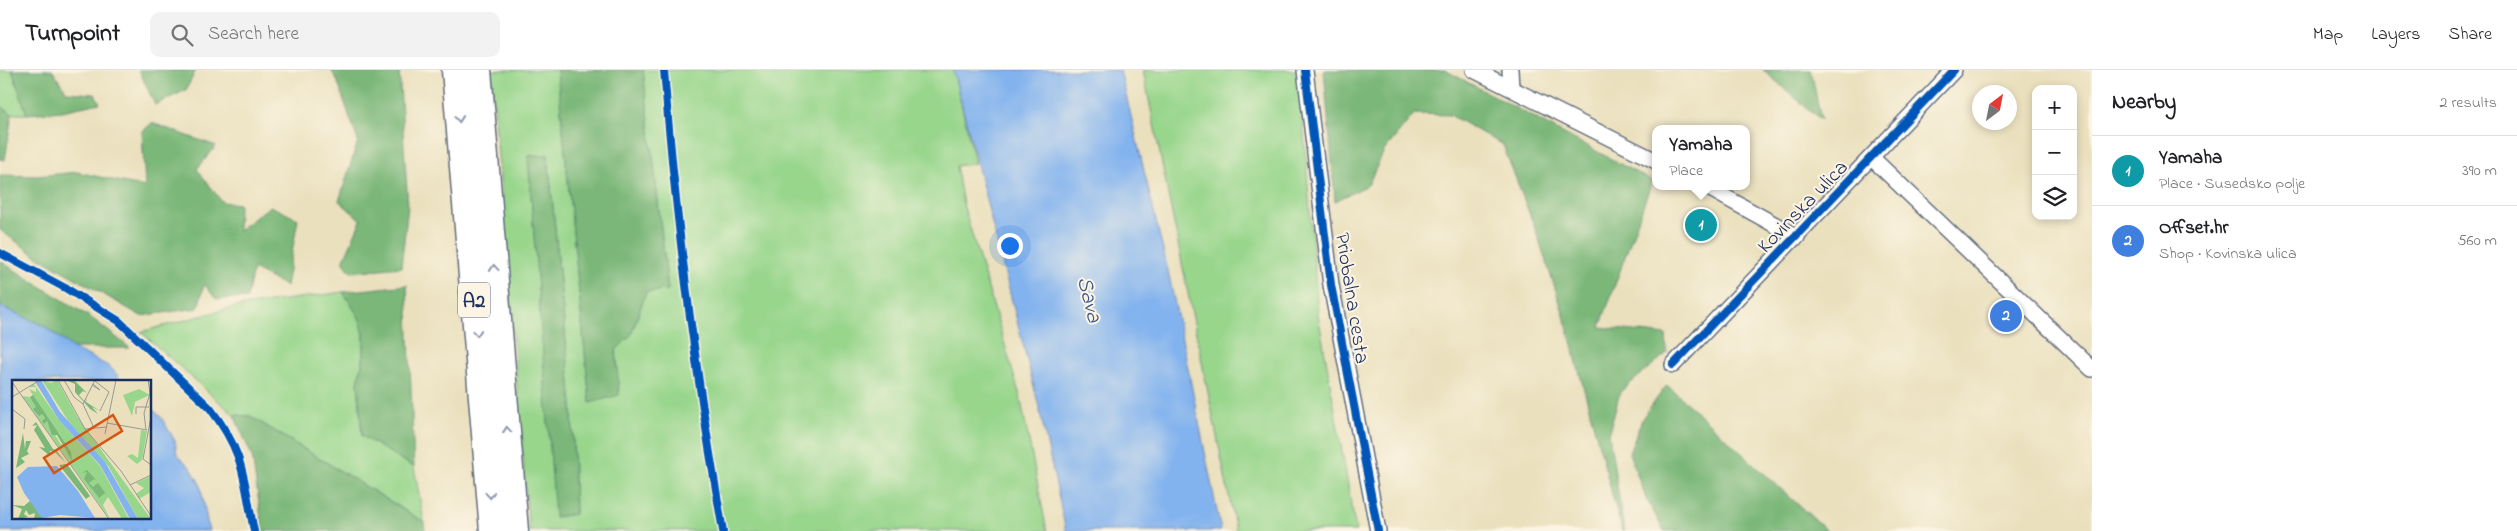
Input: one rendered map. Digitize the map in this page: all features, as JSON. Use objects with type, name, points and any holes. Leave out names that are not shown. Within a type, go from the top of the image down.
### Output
[{"type":"highway","name":"A2","points":[[455,70],[493,531]]},
{"type":"highway","name":"A2","points":[[478,70],[515,531]]},
{"type":"street","name":"Priobalna cesta","points":[[1305,70],[1331,285],[1378,531]]},
{"type":"street","points":[[1474,70],[1652,159]]},
{"type":"street","points":[[1510,70],[1511,88]]},
{"type":"street","name":"Kovinska ulica","points":[[1673,366],[1954,70]]},
{"type":"street","name":"Kovinska ulica","points":[[1872,158],[2092,369]]},
{"type":"street","points":[[1712,190],[1797,237]]},
{"type":"green space","points":[[0,70],[12,70],[27,114],[12,114],[0,106]]},
{"type":"green space","points":[[12,70],[52,70],[67,92],[95,94],[100,103],[62,111],[27,114]]},
{"type":"green space","points":[[139,70],[196,70],[186,90],[155,105]]},
{"type":"green space","points":[[331,70],[368,70],[371,74],[372,70],[399,70],[408,206],[401,267],[351,272],[343,262],[361,220],[339,201],[358,141],[337,80]]},
{"type":"green space","points":[[491,70],[557,70],[590,403],[618,369],[616,350],[631,335],[646,292],[668,289],[643,70],[953,70],[975,163],[956,166],[963,204],[1020,396],[1047,531],[529,531]],"holes":[[[548,155],[572,405],[575,514],[556,517],[528,156]]]},
{"type":"green space","points":[[557,70],[643,70],[668,290],[646,292],[631,335],[616,350],[619,395],[590,403]]},
{"type":"green space","points":[[1143,70],[1299,70],[1318,314],[1356,531],[1236,531]]},
{"type":"green space","points":[[1324,70],[1445,70],[1652,181],[1600,327],[1666,335],[1667,353],[1620,392],[1609,434],[1624,531],[1622,531],[1564,315],[1536,231],[1503,145],[1450,115],[1414,114],[1384,151],[1368,185],[1335,201]]},
{"type":"green space","points":[[1763,70],[1811,70],[1821,120]]},
{"type":"green space","points":[[0,106],[12,114],[5,160],[0,159]]},
{"type":"green space","points":[[152,123],[216,146],[197,169],[222,202],[239,204],[238,231],[270,206],[298,219],[286,286],[253,269],[247,298],[216,299],[204,284],[198,308],[141,316],[35,255],[0,230],[0,175],[37,176],[77,172],[145,187],[142,132]]},
{"type":"green space","points":[[548,155],[572,405],[575,514],[555,517],[528,156]]},
{"type":"green space","points":[[0,261],[90,317],[130,348],[73,348],[44,326],[0,306]]},
{"type":"green space","points":[[407,285],[414,467],[362,436],[358,382],[364,355],[364,334],[359,317],[343,292]]},
{"type":"green space","points":[[343,292],[359,317],[364,334],[364,355],[358,382],[362,436],[414,467],[424,522],[250,416],[234,415],[141,332],[234,307]]},
{"type":"green space","points":[[1667,385],[1827,531],[1664,531],[1646,498],[1629,453],[1643,417]]},
{"type":"green space","points":[[234,415],[250,416],[424,522],[425,531],[263,531],[252,456]]},
{"type":"water","name":"Sava","points":[[953,70],[1120,70],[1169,275],[1221,531],[1066,531],[1039,407]]},
{"type":"water","points":[[0,306],[44,326],[73,348],[110,367],[119,377],[119,380],[12,380],[12,518],[151,518],[151,408],[161,417],[175,441],[177,454],[190,467],[200,484],[209,531],[0,531]]},
{"type":"cycle path","points":[[664,70],[674,185],[688,301],[723,531]]},
{"type":"cycle path","points":[[1305,70],[1331,285],[1378,531]]},
{"type":"cycle path","points":[[1673,365],[1954,70]]},
{"type":"cycle path","points":[[0,253],[67,289],[119,321],[210,408],[230,439],[236,453],[241,467],[254,531]]},
{"type":"place","name":"Yamaha","points":[[1701,225]]},
{"type":"place","name":"Offset.hr","points":[[2006,316]]}]
